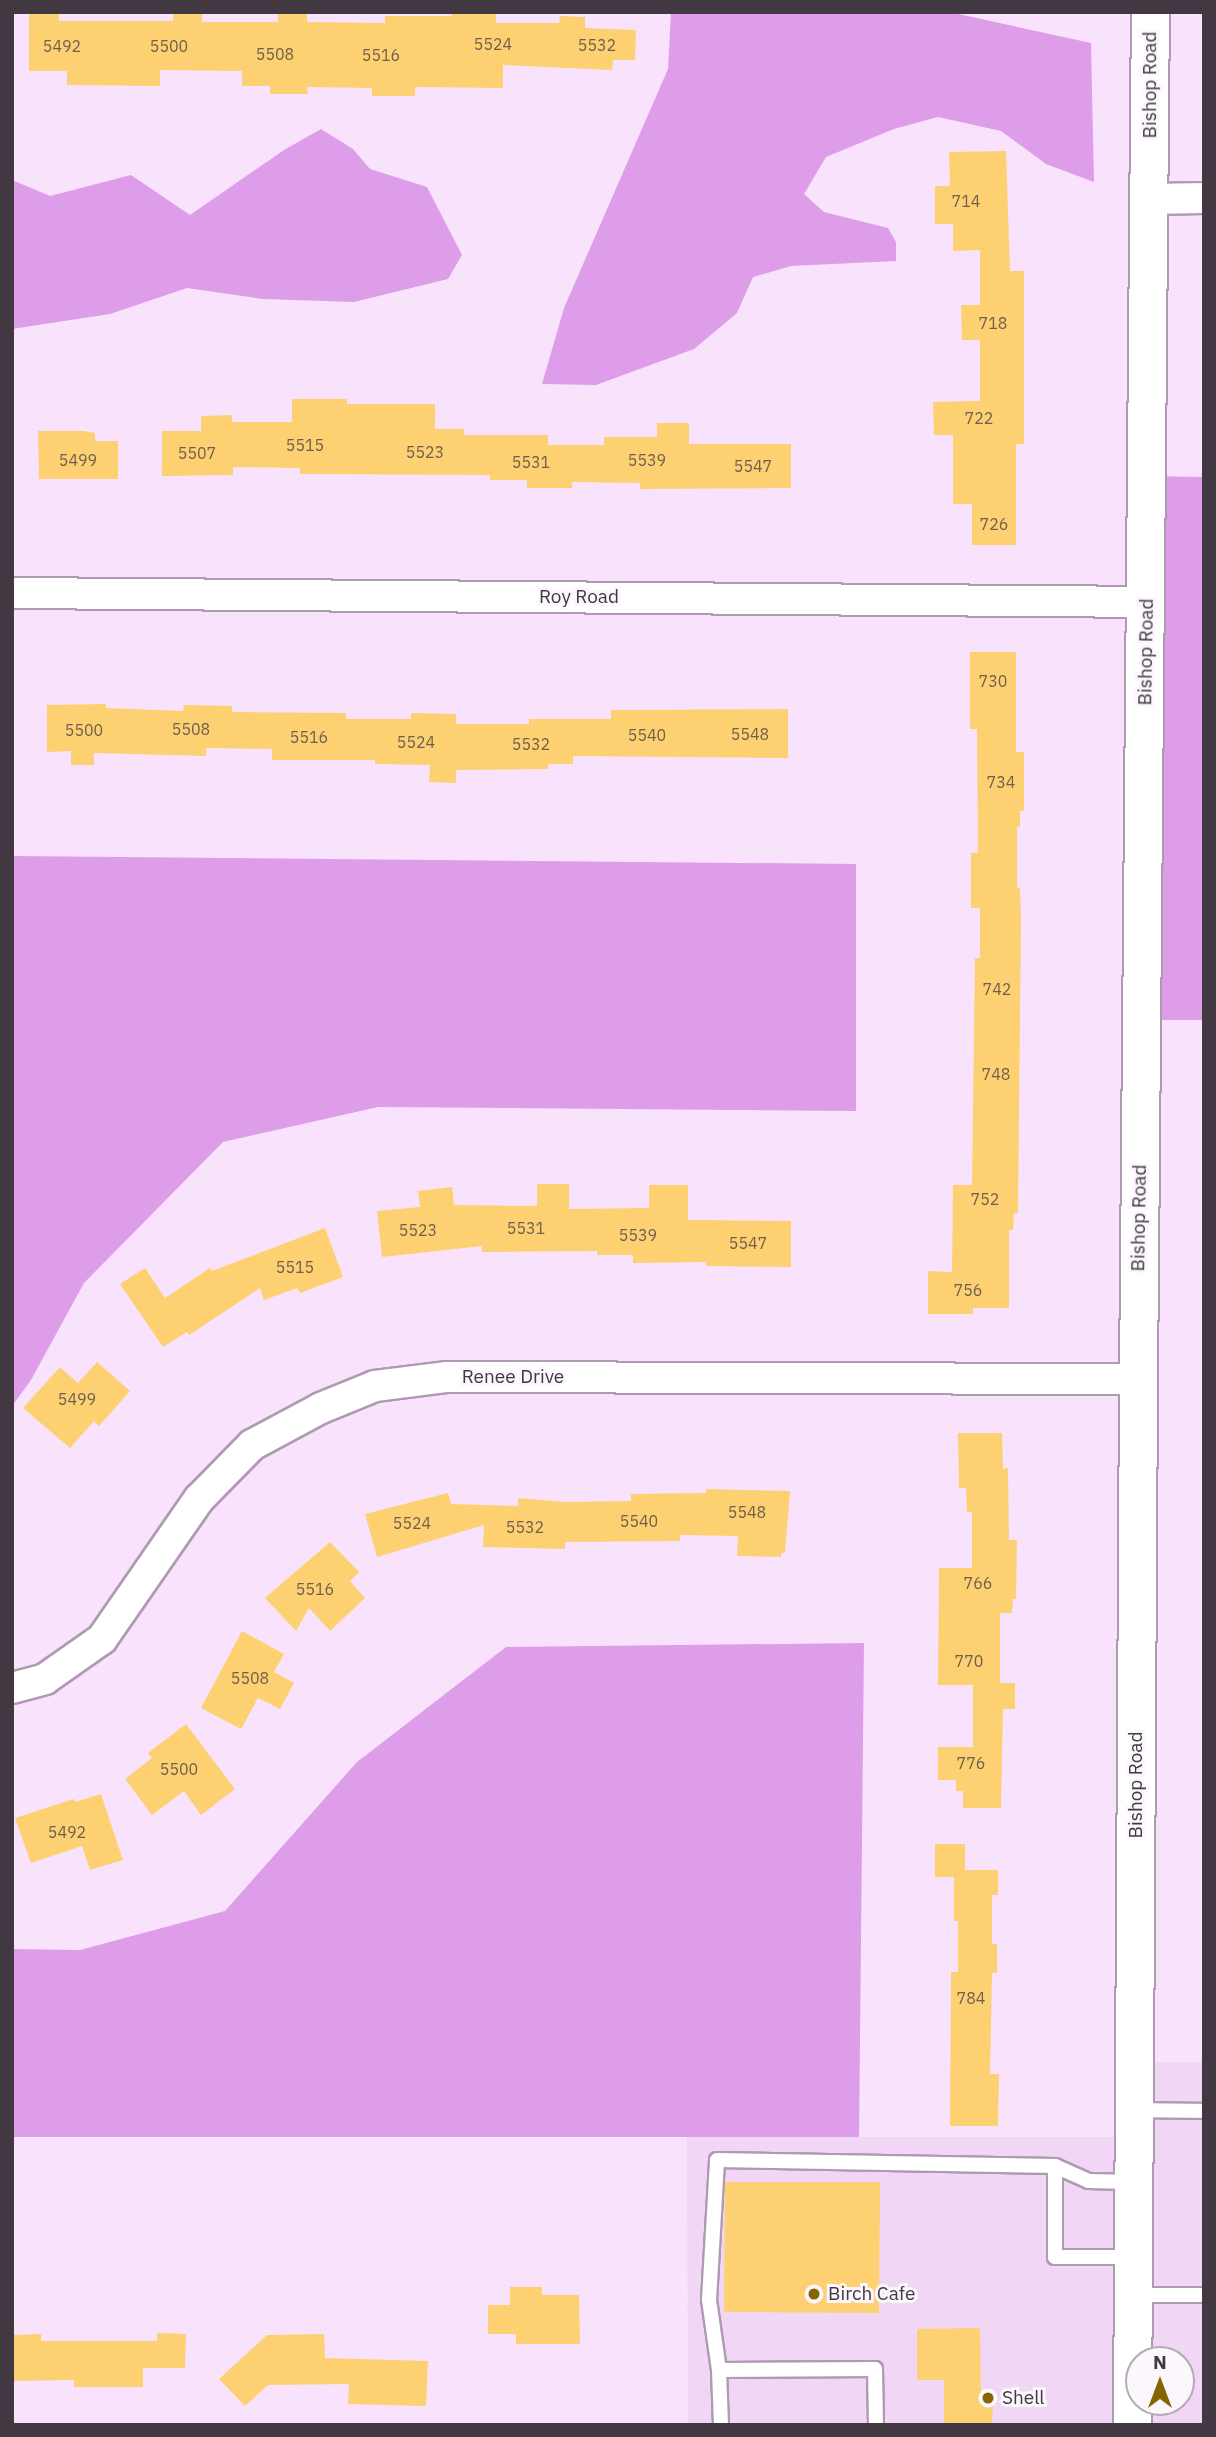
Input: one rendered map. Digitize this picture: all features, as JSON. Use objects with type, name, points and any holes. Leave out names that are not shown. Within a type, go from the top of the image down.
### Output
[{"type":"street","name":"Bishop Road","points":[[1132,2425],[1150,12]]},
{"type":"street","points":[[1150,199],[1204,198]]},
{"type":"street","name":"Roy Road","points":[[12,593],[1146,602]]},
{"type":"street","name":"Renee Drive","points":[[12,1688],[45,1679],[102,1639],[199,1499],[251,1445],[321,1408],[375,1386],[447,1377],[1138,1379]]},
{"type":"lane","points":[[1134,2110],[1204,2111]]},
{"type":"lane","points":[[721,2425],[719,2370],[709,2300],[718,2160],[1055,2166],[1088,2180],[1133,2182]]},
{"type":"lane","points":[[1055,2166],[1055,2257],[1133,2257]]},
{"type":"lane","points":[[1133,2295],[1204,2295]]},
{"type":"lane","points":[[719,2370],[875,2369],[876,2425]]},
{"type":"shaded area","points":[[671,12],[949,12],[1091,43],[1094,182],[1046,164],[1001,131],[938,117],[894,129],[826,157],[804,194],[824,212],[888,228],[896,242],[896,261],[791,266],[753,277],[737,313],[694,349],[596,385],[542,384],[564,308],[668,69]]},
{"type":"shaded area","points":[[321,129],[353,149],[370,169],[427,187],[462,255],[448,279],[354,302],[263,299],[187,288],[110,314],[12,329],[12,180],[50,196],[131,175],[190,215],[284,150]]},
{"type":"shaded area","points":[[1147,476],[1204,477],[1204,1020],[1142,1020]]},
{"type":"shaded area","points":[[12,856],[856,864],[856,1111],[378,1107],[223,1142],[84,1283],[31,1380],[12,1406]]},
{"type":"shaded area","points":[[864,1643],[859,2137],[12,2137],[12,1949],[80,1950],[225,1911],[357,1762],[506,1647]]},
{"type":"shaded area","points":[[1134,2062],[1204,2062],[1204,2425],[688,2425],[687,2137],[1133,2137]]},
{"type":"building","points":[[452,13],[496,13],[496,23],[559,23],[560,16],[585,17],[585,28],[636,30],[635,60],[613,60],[612,70],[503,65],[503,88],[415,87],[415,96],[372,96],[372,88],[307,87],[308,94],[270,94],[270,86],[242,86],[242,71],[160,70],[160,86],[67,85],[67,71],[29,71],[29,14],[59,14],[59,21],[173,21],[173,14],[202,14],[202,22],[278,22],[278,14],[307,14],[307,22],[385,23],[385,16],[452,16]]},
{"type":"building","points":[[1006,151],[1010,271],[1024,271],[1024,444],[1016,444],[1016,545],[972,545],[972,504],[953,504],[953,435],[934,435],[933,402],[980,401],[980,340],[962,340],[961,305],[980,305],[980,250],[953,251],[953,224],[935,224],[935,186],[950,186],[949,152]]},
{"type":"building","points":[[292,399],[347,399],[347,404],[435,404],[435,429],[464,429],[464,435],[548,435],[548,445],[604,445],[604,437],[657,437],[657,423],[689,423],[689,444],[791,444],[791,488],[640,489],[640,483],[572,482],[572,488],[527,488],[527,480],[490,480],[490,475],[300,474],[300,468],[233,467],[233,475],[162,476],[162,431],[201,431],[201,416],[232,415],[232,422],[292,422]]},
{"type":"building","points":[[38,431],[84,431],[95,433],[95,441],[118,441],[118,479],[39,479]]},
{"type":"building","points":[[970,652],[1016,652],[1016,752],[1024,752],[1024,811],[1020,811],[1020,827],[1017,827],[1017,888],[1020,888],[1021,918],[1018,1213],[1014,1213],[1013,1230],[1009,1230],[1009,1308],[973,1308],[973,1314],[928,1314],[928,1271],[952,1272],[953,1185],[972,1185],[975,958],[980,958],[980,908],[971,908],[971,853],[978,853],[977,729],[970,729]]},
{"type":"building","points":[[106,704],[106,708],[183,711],[184,705],[232,706],[232,712],[346,713],[346,719],[411,719],[411,713],[456,714],[456,724],[529,724],[529,719],[611,719],[611,710],[788,709],[788,758],[573,756],[573,764],[548,764],[548,769],[456,770],[456,783],[429,782],[430,765],[375,764],[375,760],[272,760],[272,749],[206,748],[206,756],[94,753],[94,765],[71,765],[71,751],[47,752],[47,705]]},
{"type":"building","points":[[537,1184],[569,1184],[569,1209],[649,1208],[649,1185],[688,1185],[688,1220],[791,1221],[791,1267],[706,1266],[706,1262],[633,1263],[633,1255],[597,1255],[597,1251],[482,1252],[482,1246],[382,1257],[377,1211],[420,1207],[418,1191],[452,1187],[454,1205],[537,1206]]},
{"type":"building","points":[[325,1228],[343,1277],[300,1293],[297,1288],[264,1300],[260,1288],[189,1335],[187,1332],[163,1347],[120,1284],[145,1268],[165,1298],[210,1268],[212,1271]]},
{"type":"building","points":[[97,1362],[130,1391],[99,1426],[94,1421],[70,1448],[23,1408],[60,1367],[78,1383]]},
{"type":"building","points":[[958,1433],[1002,1433],[1003,1469],[1008,1468],[1009,1540],[1017,1540],[1016,1599],[1013,1599],[1012,1613],[1000,1613],[1000,1683],[1015,1683],[1015,1709],[1003,1709],[1001,1808],[963,1808],[963,1791],[956,1791],[956,1780],[938,1780],[938,1747],[973,1747],[973,1685],[938,1685],[939,1568],[972,1568],[972,1512],[967,1512],[966,1488],[959,1488]]},
{"type":"building","points":[[706,1489],[790,1491],[785,1553],[781,1553],[781,1557],[737,1556],[738,1536],[680,1535],[680,1541],[565,1542],[565,1549],[483,1547],[484,1525],[377,1557],[365,1514],[448,1493],[451,1504],[518,1506],[518,1498],[566,1502],[631,1501],[631,1494],[706,1493]]},
{"type":"building","points":[[330,1542],[359,1572],[350,1581],[365,1598],[330,1631],[309,1608],[296,1631],[265,1598]]},
{"type":"building","points":[[242,1631],[284,1654],[274,1672],[294,1683],[280,1709],[258,1698],[241,1729],[201,1708]]},
{"type":"building","points":[[186,1724],[235,1789],[201,1815],[184,1791],[152,1815],[125,1779],[152,1758],[148,1753]]},
{"type":"building","points":[[101,1794],[123,1860],[90,1870],[82,1846],[31,1863],[15,1818],[74,1799],[75,1802]]},
{"type":"building","points":[[935,1844],[965,1844],[965,1870],[998,1870],[998,1895],[992,1895],[992,1944],[997,1944],[997,1973],[992,1973],[990,2074],[999,2074],[998,2126],[950,2126],[951,1972],[958,1972],[958,1921],[954,1921],[954,1877],[935,1877]]},
{"type":"building","points":[[725,2182],[880,2182],[879,2313],[724,2312]]},
{"type":"building","points":[[510,2287],[542,2287],[542,2295],[579,2295],[580,2344],[516,2344],[516,2334],[488,2334],[488,2305],[510,2305]]},
{"type":"building","points":[[980,2328],[981,2399],[993,2399],[992,2425],[944,2425],[944,2380],[917,2380],[917,2329]]},
{"type":"building","points":[[157,2333],[186,2334],[185,2368],[143,2368],[143,2387],[74,2387],[74,2380],[12,2381],[12,2335],[41,2334],[41,2341],[157,2341]]},
{"type":"building","points":[[324,2334],[325,2358],[428,2361],[426,2406],[348,2404],[349,2384],[268,2385],[245,2406],[219,2379],[267,2335]]},
{"type":"place","name":"Birch Cafe","points":[[814,2294]]},
{"type":"place","name":"Shell","points":[[988,2398]]}]
